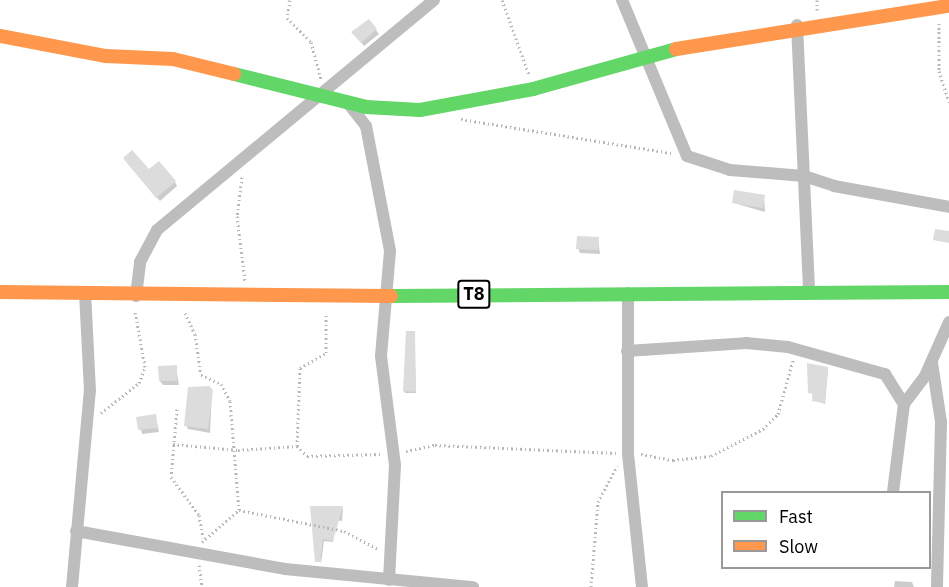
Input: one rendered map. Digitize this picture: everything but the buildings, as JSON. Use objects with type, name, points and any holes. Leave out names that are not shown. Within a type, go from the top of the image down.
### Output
[{"type":"main road","points":[[0,36],[106,56],[183,61],[324,92],[347,103],[420,110],[533,89],[645,58],[797,25],[945,6]]},
{"type":"main road","name":"T8","points":[[0,292],[247,297],[628,292],[949,292]]},
{"type":"street","points":[[135,296],[140,262],[157,230],[434,0]]},
{"type":"street","points":[[622,0],[645,58],[683,137],[687,156],[729,170],[804,176],[834,186],[949,207]]},
{"type":"street","points":[[797,25],[804,176],[803,255],[809,292]]},
{"type":"street","points":[[347,103],[366,126],[390,251],[381,356],[393,452],[389,580]]},
{"type":"street","points":[[72,587],[87,422],[85,292]]},
{"type":"street","points":[[628,292],[628,454],[642,587]]},
{"type":"street","points":[[893,491],[904,404],[932,363],[949,322]]},
{"type":"street","points":[[627,351],[746,343],[798,350],[885,374],[904,404]]},
{"type":"street","points":[[932,363],[941,422],[935,533],[937,587]]},
{"type":"street","points":[[76,531],[198,554],[389,580],[473,587]]},
{"type":"path","points":[[290,0],[287,18],[311,42],[324,92]]},
{"type":"path","points":[[502,0],[533,89]]},
{"type":"path","points":[[945,6],[937,43],[949,102]]},
{"type":"path","points":[[449,117],[687,156]]},
{"type":"path","points":[[242,160],[237,216],[247,297]]},
{"type":"path","points":[[325,295],[326,353],[300,368],[297,446],[307,456],[393,452],[435,445],[702,457],[763,429],[778,414],[798,350]]},
{"type":"path","points":[[87,422],[139,382],[145,367],[135,296]]},
{"type":"path","points":[[174,297],[195,334],[201,375],[228,392],[238,450],[238,510]]},
{"type":"path","points":[[177,409],[172,484],[199,515],[203,538],[198,554],[201,587]]},
{"type":"path","points":[[173,444],[238,450],[297,446]]},
{"type":"path","points":[[591,587],[603,483],[628,454]]},
{"type":"path","points":[[203,538],[238,510],[344,531],[377,547],[390,561]]},
{"type":"traffic: fast","points":[[234,74],[366,107],[420,110],[533,89],[676,49]]},
{"type":"traffic: fast","points":[[391,296],[949,292]]},
{"type":"traffic: slow","points":[[676,49],[949,6]]},
{"type":"traffic: slow","points":[[0,36],[106,56],[173,59],[234,74]]},
{"type":"traffic: slow","points":[[0,292],[391,296]]}]
